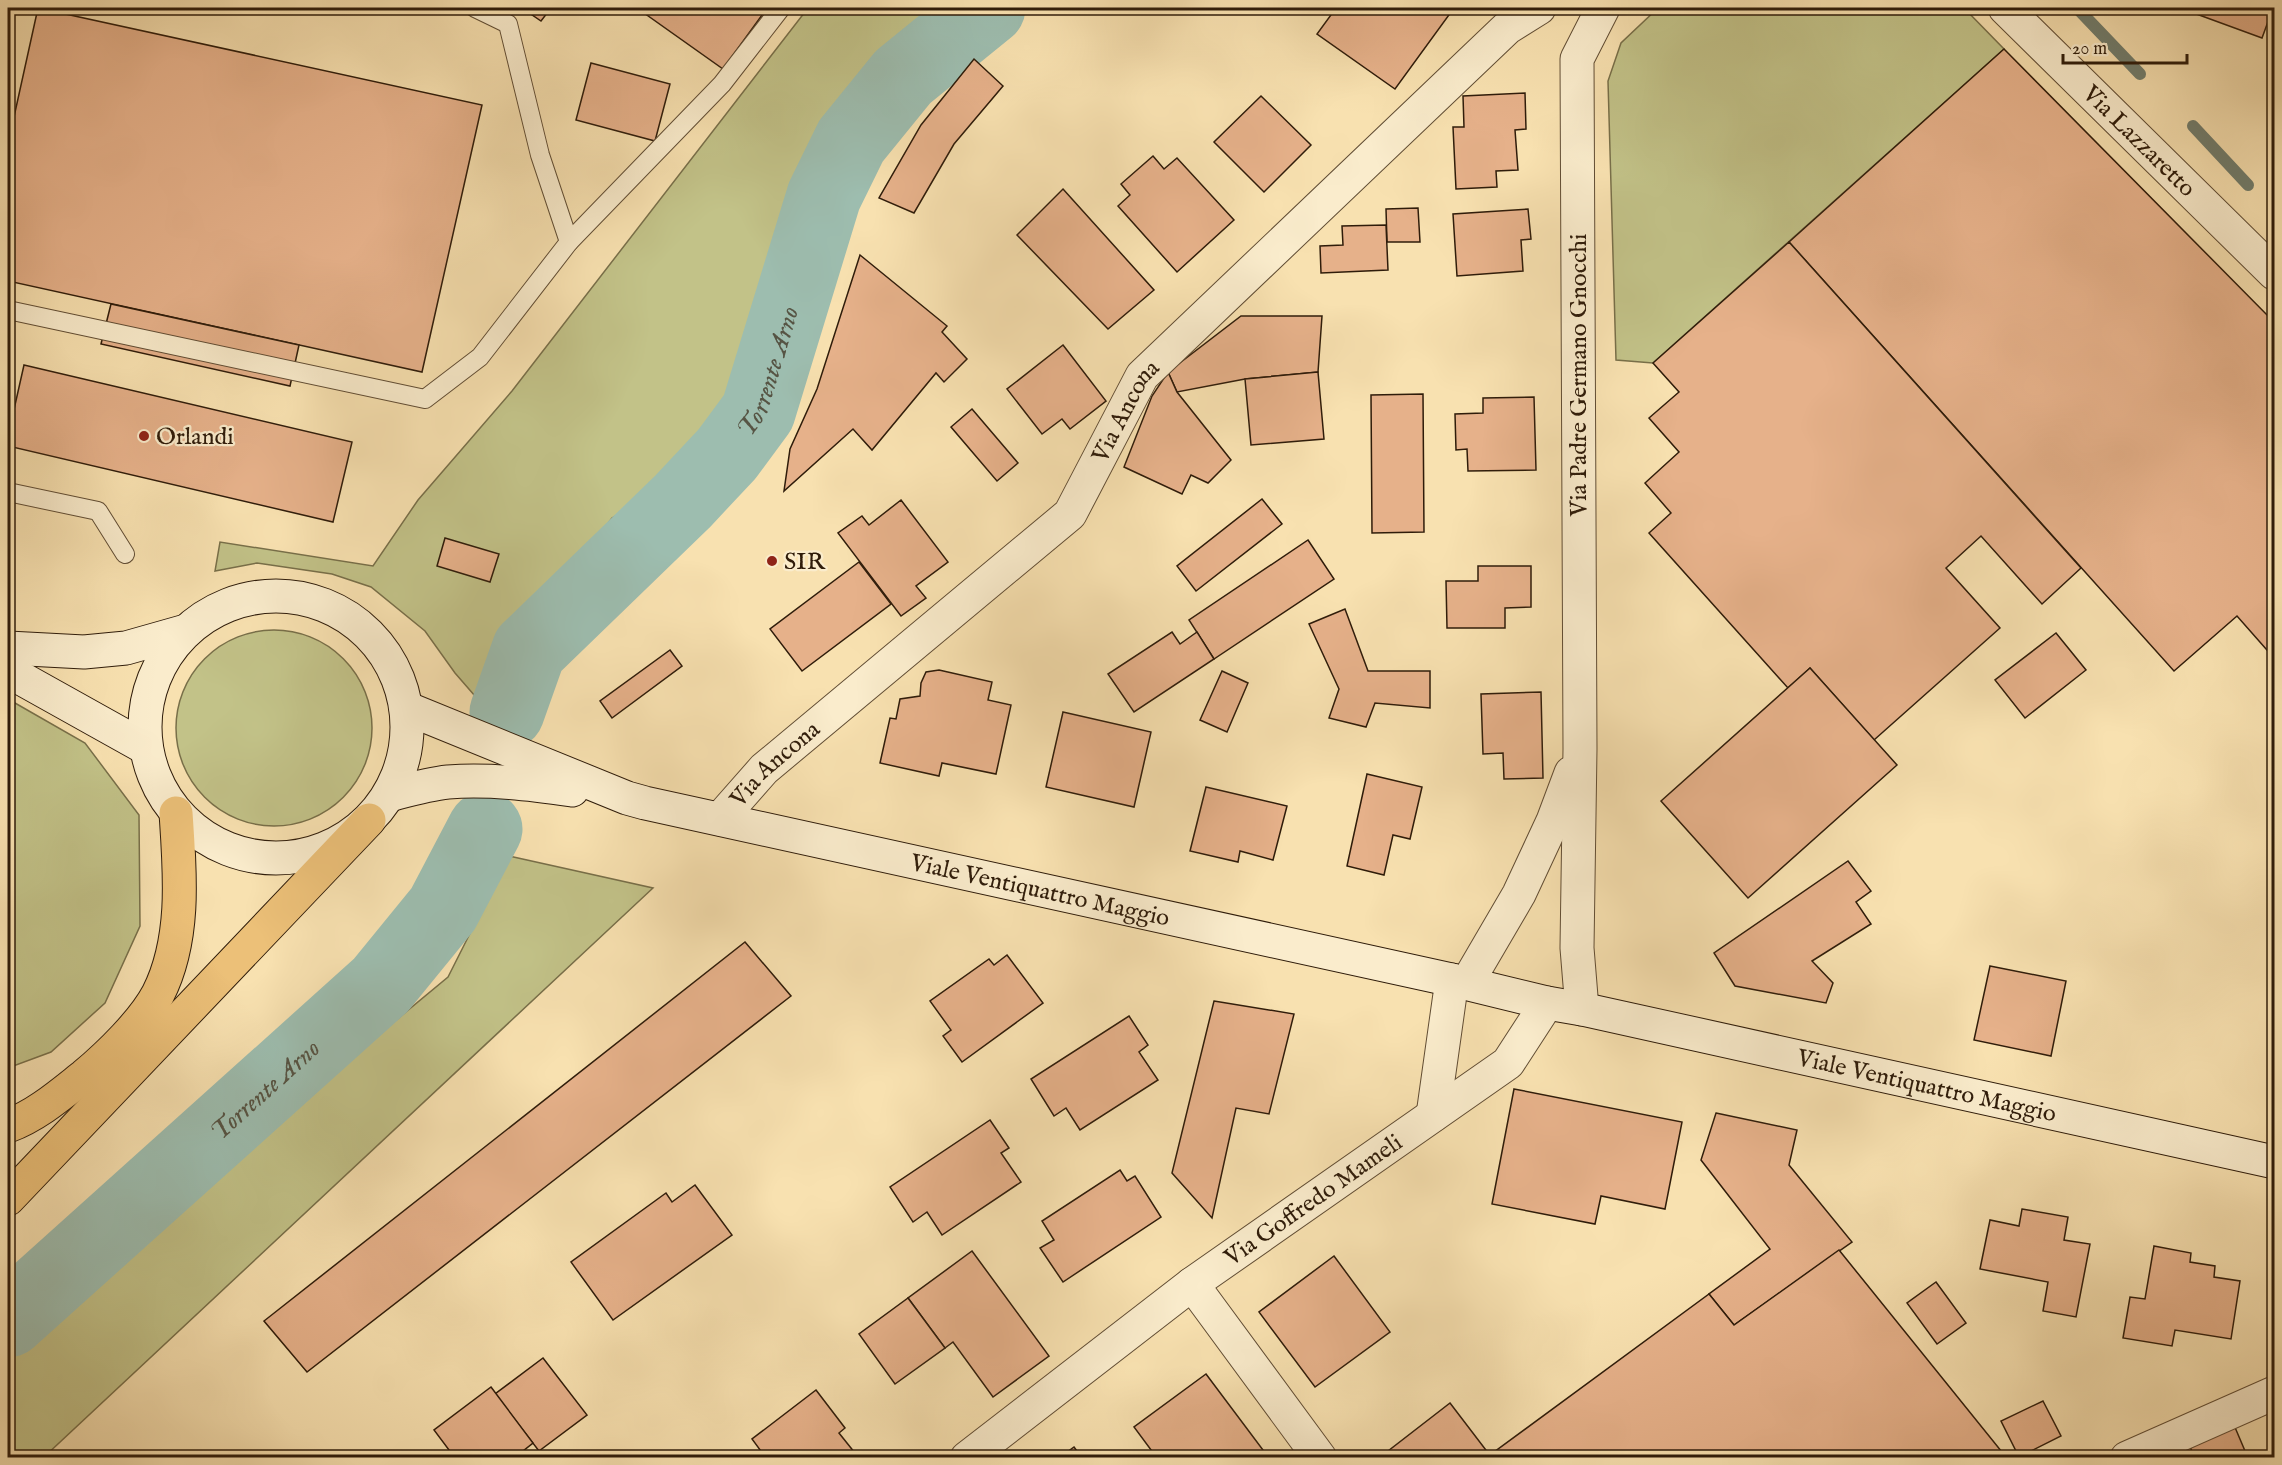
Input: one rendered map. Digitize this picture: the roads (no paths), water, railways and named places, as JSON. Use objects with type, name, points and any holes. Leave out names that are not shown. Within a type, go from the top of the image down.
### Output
[{"type":"highway","points":[[8,1126],[36,1112],[94,1067],[135,1026],[157,996],[166,976],[178,915],[180,875],[176,813]]},
{"type":"highway","points":[[8,1199],[369,820]]},
{"type":"street","name":"Via Ancona","points":[[720,819],[764,769],[1070,514],[1142,376],[1507,27],[1539,8]]},
{"type":"street","name":"Via Padre Germano Gnocchi","points":[[1582,1009],[1576,948],[1580,749],[1576,59],[1603,8]]},
{"type":"street","name":"Via Lazzaretto","points":[[2005,8],[2274,273]]},
{"type":"street","points":[[273,596],[304,599],[334,610],[361,627],[383,650],[398,678],[406,708],[408,731],[399,774],[389,795],[369,820],[345,840],[317,853],[286,858],[255,858],[225,849],[198,834],[176,813],[162,794],[152,771],[146,748],[144,723],[147,697],[156,672],[186,631],[212,613],[241,601],[273,596]]},
{"type":"street","points":[[8,648],[84,652],[126,648],[186,631]]},
{"type":"street","points":[[8,671],[146,748]]},
{"type":"street","name":"Viale Ventiquattro Maggio","points":[[406,708],[627,798]]},
{"type":"street","name":"Via Padre Germano Gnocchi","points":[[1460,982],[1519,894],[1553,821],[1580,749]]},
{"type":"street","name":"Viale Ventiquattro Maggio","points":[[389,795],[446,783],[503,781],[627,798],[1460,982],[1547,1004],[1582,1009],[2274,1162]]},
{"type":"street","points":[[1433,1115],[1460,982]]},
{"type":"street","name":"Via Goffredo Mameli","points":[[967,1458],[1192,1284],[1508,1063],[1547,1004]]},
{"type":"street","points":[[1192,1284],[1320,1458]]},
{"type":"street","points":[[2127,1458],[2274,1393]]},
{"type":"lane","points":[[475,8],[508,24],[540,155],[568,242]]},
{"type":"lane","points":[[8,310],[425,399],[480,357],[568,242],[722,84],[781,8]]},
{"type":"lane","points":[[8,492],[98,511],[125,554]]},
{"type":"waterway","name":"Torrente Arno","points":[[507,712],[529,650],[683,501],[727,454],[758,412],[824,196],[851,141],[903,77],[988,8]]},
{"type":"waterway","points":[[2077,8],[2140,74]]},
{"type":"waterway","points":[[2193,126],[2248,185]]},
{"type":"waterway","name":"Torrente Arno","points":[[8,1320],[381,985],[443,909],[485,829]]},
{"type":"place","name":"Orlandi","points":[[144,436]]},
{"type":"place","name":"SIR","points":[[772,561]]}]
